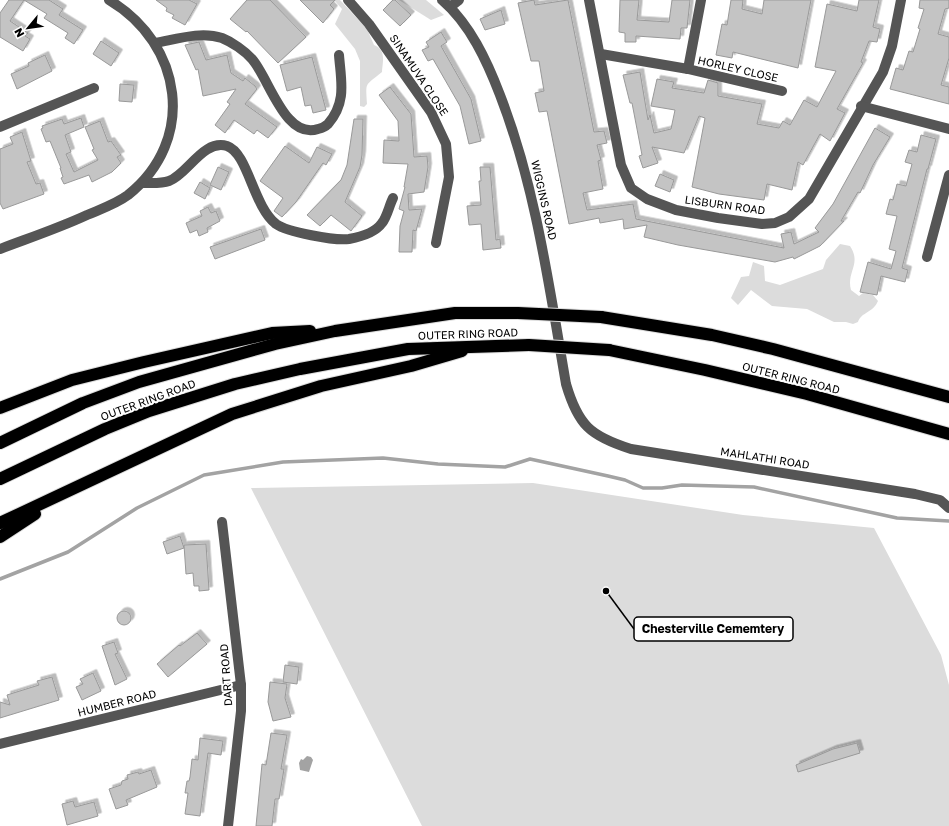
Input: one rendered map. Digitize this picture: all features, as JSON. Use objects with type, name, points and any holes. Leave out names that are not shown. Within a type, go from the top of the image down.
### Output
[{"type":"highway","name":"OUTER RING ROAD","points":[[0,442],[83,403],[139,382],[269,346],[335,331],[455,313],[518,313],[601,317],[681,329],[742,342],[949,397]]},
{"type":"highway","points":[[0,408],[72,380],[144,362],[272,333],[335,331]]},
{"type":"highway","name":"OUTER RING ROAD","points":[[0,479],[113,426],[150,411],[235,384],[300,369],[408,349],[529,345],[609,350],[800,392],[949,434]]},
{"type":"highway","points":[[0,523],[232,414],[321,386],[411,366],[479,346]]},
{"type":"highway","points":[[0,537],[68,492]]},
{"type":"street","points":[[0,249],[58,228],[115,203],[142,183],[168,141],[172,116],[170,82],[163,57],[156,43],[137,20],[109,0]]},
{"type":"street","name":"SINAMUVA CLOSE","points":[[348,0],[369,24],[431,112],[446,144],[449,177],[436,243]]},
{"type":"street","name":"WIGGINS ROAD","points":[[442,0],[450,7],[465,26],[481,51],[511,123],[537,215],[566,384],[572,406],[581,422]]},
{"type":"street","points":[[450,7],[459,0]]},
{"type":"street","name":"LISBURN ROAD","points":[[589,0],[601,54],[620,165],[631,188],[647,200],[676,210],[762,224],[776,223],[789,217],[798,211],[809,200],[861,106],[882,72],[892,46],[901,0]]},
{"type":"street","name":"HORLEY CLOSE","points":[[688,69],[701,0]]},
{"type":"street","points":[[156,43],[201,35],[222,38],[252,59],[288,121],[300,129],[313,131],[326,126],[336,115],[343,96],[339,55]]},
{"type":"street","name":"HORLEY CLOSE","points":[[601,54],[688,69],[782,91]]},
{"type":"street","points":[[0,127],[94,88]]},
{"type":"street","points":[[861,106],[949,129]]},
{"type":"street","points":[[142,183],[169,181],[180,174],[204,152],[220,146],[227,146],[236,153],[245,166],[253,189],[262,206],[277,225],[292,231],[348,239],[363,236],[382,224],[392,198]]},
{"type":"street","points":[[927,257],[949,174]]},
{"type":"street","name":"MAHLATHI ROAD","points":[[581,422],[593,432],[611,443],[630,449],[915,494],[940,500],[949,508]]},
{"type":"street","name":"DART ROAD","points":[[222,522],[240,685],[241,711],[228,826]]},
{"type":"street","name":"HUMBER ROAD","points":[[0,744],[240,685]]},
{"type":"shaded area","points":[[334,0],[340,0],[367,29],[374,45],[378,47],[383,56],[382,72],[367,85],[367,104],[364,107],[360,106],[360,61],[355,49],[335,24],[342,9]]},
{"type":"shaded area","points":[[399,0],[426,0],[444,15],[431,20]]},
{"type":"shaded area","points":[[840,244],[850,246],[855,258],[850,278],[851,290],[859,296],[863,293],[873,295],[878,301],[876,305],[862,316],[858,322],[853,324],[846,322],[834,322],[807,309],[772,306],[751,290],[738,305],[731,298],[741,277],[749,276],[753,262],[764,266],[765,281],[780,285],[823,269],[826,260]]},
{"type":"shaded area","points":[[533,483],[743,515],[874,528],[941,655],[949,685],[949,826],[422,826],[251,488]]},
{"type":"shaded area","points":[[307,756],[311,757],[313,760],[309,772],[300,770],[299,763],[301,759],[303,760]]},
{"type":"building","points":[[9,0],[24,0],[10,21],[28,33],[25,36],[30,39],[23,51],[0,37],[0,13]]},
{"type":"building","points":[[24,0],[49,0],[63,9],[59,15],[83,30],[74,44],[65,38],[68,33],[44,18],[47,14]]},
{"type":"building","points":[[156,0],[189,0],[197,4],[185,25],[172,18],[174,15],[166,11],[167,8]]},
{"type":"building","points":[[247,0],[270,0],[306,37],[278,63],[247,31],[246,32],[230,19]]},
{"type":"building","points":[[300,0],[335,0],[330,5],[334,9],[323,23]]},
{"type":"building","points":[[393,0],[395,0],[411,15],[400,26],[383,10]]},
{"type":"building","points":[[534,0],[535,5],[568,0],[594,132],[604,131],[607,143],[597,145],[601,160],[598,161],[603,189],[583,193],[587,210],[633,204],[636,219],[784,248],[781,234],[791,232],[794,244],[819,232],[815,228],[833,204],[875,128],[890,137],[873,165],[860,193],[858,192],[841,221],[844,221],[820,246],[794,259],[793,257],[775,262],[678,245],[644,237],[647,225],[624,229],[623,219],[600,223],[599,218],[569,224],[547,111],[539,112],[535,93],[544,91],[539,61],[531,61],[518,3]]},
{"type":"building","points":[[620,0],[639,0],[637,20],[669,22],[672,0],[690,0],[687,28],[681,28],[680,39],[636,36],[636,42],[625,42],[625,33],[619,32]]},
{"type":"building","points":[[731,0],[743,0],[742,9],[762,14],[764,0],[811,0],[798,68],[733,52],[732,58],[716,55],[722,24],[727,25]]},
{"type":"building","points":[[859,0],[879,0],[873,27],[880,29],[877,42],[869,41],[861,62],[863,63],[837,109],[845,113],[830,141],[820,134],[803,165],[798,162],[792,190],[767,184],[764,200],[719,194],[692,187],[705,118],[699,116],[684,153],[652,147],[658,163],[643,168],[639,156],[642,155],[632,103],[630,103],[623,75],[640,72],[648,120],[650,115],[654,133],[671,129],[675,110],[651,106],[657,79],[674,82],[672,88],[704,93],[708,80],[718,83],[718,96],[762,104],[757,124],[779,128],[783,121],[790,125],[804,100],[817,107],[836,71],[815,67],[827,4],[857,11]]},
{"type":"building","points":[[920,0],[949,0],[949,8],[945,9],[938,34],[949,37],[949,58],[941,85],[949,87],[949,104],[890,89],[896,68],[903,70],[909,51],[913,52],[924,9],[919,8]]},
{"type":"building","points":[[501,10],[505,24],[485,30],[480,19]]},
{"type":"building","points":[[441,32],[447,42],[441,46],[471,99],[481,141],[469,144],[460,106],[433,59],[428,61],[422,50],[429,47],[426,42]]},
{"type":"building","points":[[101,41],[119,53],[111,66],[93,54]]},
{"type":"building","points":[[199,42],[206,60],[227,55],[231,73],[243,81],[245,78],[255,86],[257,89],[245,104],[277,127],[268,138],[257,130],[254,134],[234,120],[225,133],[215,125],[230,104],[227,102],[236,89],[203,96],[198,69],[196,70],[185,45]]},
{"type":"building","points":[[45,55],[52,71],[17,89],[11,74],[29,66],[28,63]]},
{"type":"building","points":[[312,57],[326,110],[313,113],[311,105],[305,106],[301,87],[287,91],[280,65]]},
{"type":"building","points":[[120,84],[134,85],[132,102],[119,101]]},
{"type":"building","points":[[390,87],[411,114],[414,157],[427,156],[428,167],[424,192],[408,194],[409,210],[422,209],[416,231],[413,230],[412,252],[399,252],[400,226],[404,211],[399,209],[405,187],[408,164],[383,163],[384,140],[399,141],[398,121],[379,95]]},
{"type":"building","points":[[81,118],[84,127],[65,135],[71,152],[66,154],[74,172],[98,160],[92,150],[94,149],[85,127],[100,121],[108,142],[111,141],[121,155],[117,157],[121,163],[112,172],[92,182],[89,175],[64,184],[61,178],[63,177],[61,168],[50,141],[46,142],[41,129],[43,128],[42,126],[62,119],[64,124]]},
{"type":"building","points":[[354,119],[363,119],[362,155],[360,167],[345,202],[362,216],[351,231],[331,215],[320,226],[307,215],[341,180],[347,165]]},
{"type":"building","points":[[22,132],[31,161],[27,162],[36,184],[40,183],[44,194],[3,209],[0,203],[0,149],[13,144],[10,137]]},
{"type":"building","points":[[921,135],[936,139],[902,268],[908,270],[905,282],[881,276],[877,295],[860,292],[868,262],[891,269],[896,251],[889,249],[897,216],[886,214],[890,199],[893,200],[897,184],[906,186],[912,164],[905,162],[909,150],[917,152]]},
{"type":"building","points":[[285,146],[309,163],[317,147],[332,154],[326,165],[323,163],[296,202],[282,217],[274,211],[283,198],[260,181]]},
{"type":"building","points":[[218,167],[229,172],[221,190],[210,185]]},
{"type":"building","points":[[480,167],[490,167],[496,240],[500,239],[501,248],[483,250],[481,224],[469,225],[467,206],[481,205],[479,181],[481,181]]},
{"type":"building","points":[[660,174],[674,180],[670,192],[655,186]]},
{"type":"building","points":[[200,182],[210,188],[205,199],[194,193]]},
{"type":"building","points":[[208,207],[211,213],[216,211],[220,221],[207,228],[208,232],[199,236],[197,230],[190,233],[186,223],[202,216],[200,211]]},
{"type":"building","points":[[261,229],[265,240],[215,259],[210,247]]},
{"type":"building","points":[[180,536],[184,548],[167,554],[163,542]]},
{"type":"building","points":[[206,544],[209,590],[199,591],[199,586],[194,586],[193,573],[186,574],[184,545]]},
{"type":"building","points":[[124,611],[129,613],[131,618],[129,623],[124,625],[119,623],[117,618],[119,613]]},
{"type":"building","points":[[197,633],[207,644],[168,677],[157,664],[179,645],[180,646]]},
{"type":"building","points":[[114,642],[118,653],[115,654],[127,679],[115,685],[102,646]]},
{"type":"building","points":[[285,665],[299,667],[297,684],[283,682]]},
{"type":"building","points":[[93,673],[101,691],[82,700],[76,687],[83,684],[80,679]]},
{"type":"building","points":[[52,677],[59,700],[0,718],[0,702],[10,705],[7,695],[39,685],[37,681]]},
{"type":"building","points":[[270,682],[287,684],[285,698],[291,717],[273,721],[268,702]]},
{"type":"building","points":[[271,733],[287,735],[281,769],[284,769],[279,799],[275,799],[272,826],[256,826],[262,764],[266,765]]},
{"type":"building","points":[[200,738],[223,741],[221,755],[208,753],[200,816],[185,814],[188,793],[185,793],[187,781],[189,781],[190,777],[192,759],[198,760]]},
{"type":"building","points":[[857,743],[860,753],[798,772],[796,765],[833,749]]},
{"type":"building","points":[[151,770],[157,787],[126,800],[128,805],[116,809],[109,789],[121,785],[122,781],[128,779],[127,775],[138,772],[139,774]]},
{"type":"building","points":[[73,801],[75,807],[94,802],[98,816],[67,825],[62,804]]},
{"type":"waterway","points":[[0,579],[68,552],[137,508],[204,475],[283,462],[383,458],[438,464],[505,467],[530,459],[625,480],[643,488],[662,488],[682,485],[754,487],[897,518],[949,521]]},
{"type":"place","name":"Chesterville Cememtery","points":[[606,591]]}]
